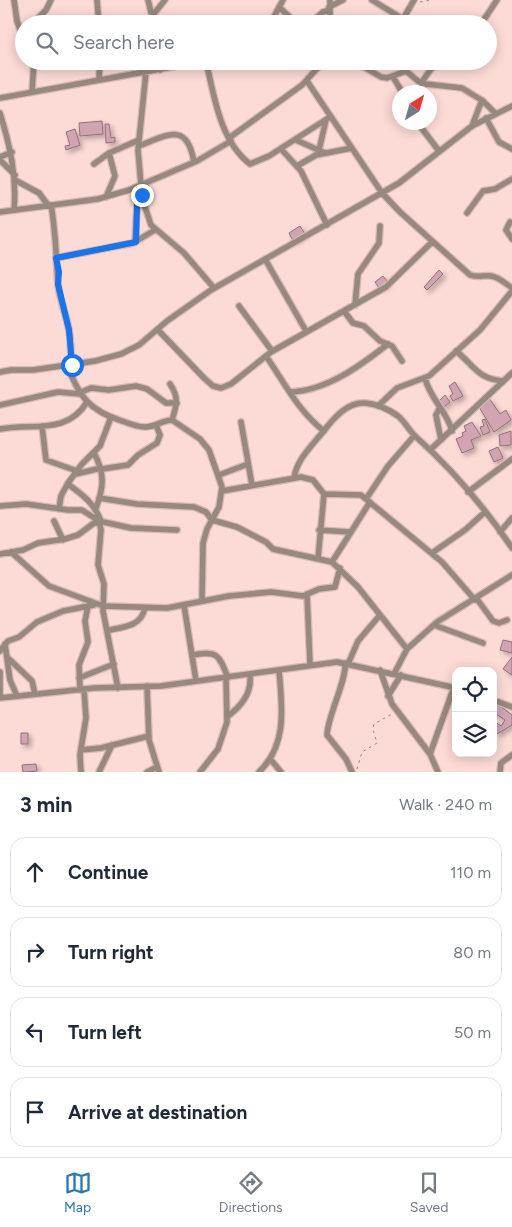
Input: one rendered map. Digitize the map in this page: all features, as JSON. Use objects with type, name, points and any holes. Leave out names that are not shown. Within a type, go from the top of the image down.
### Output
[{"type":"street","points":[[14,0],[17,15]]},
{"type":"street","points":[[16,10],[19,0]]},
{"type":"street","points":[[41,15],[51,0]]},
{"type":"street","points":[[97,0],[98,15]]},
{"type":"street","points":[[148,0],[152,15]]},
{"type":"street","points":[[153,15],[165,0]]},
{"type":"street","points":[[275,15],[283,0]]},
{"type":"street","points":[[329,15],[330,0]]},
{"type":"street","points":[[320,15],[343,0]]},
{"type":"street","points":[[372,0],[395,15]]},
{"type":"street","points":[[487,15],[497,0]]},
{"type":"street","points":[[406,15],[413,2]]},
{"type":"street","points":[[279,7],[287,15]]},
{"type":"street","points":[[32,92],[33,70]]},
{"type":"street","points":[[99,79],[100,70]]},
{"type":"street","points":[[0,98],[99,79],[160,70]]},
{"type":"street","points":[[207,70],[217,107],[230,139],[235,150],[250,164],[281,149],[328,119]]},
{"type":"street","points":[[0,212],[106,197],[140,188],[194,162],[230,139],[307,81],[316,70]]},
{"type":"street","points":[[369,70],[381,77],[393,76],[406,71],[421,83],[462,88],[482,100],[495,113]]},
{"type":"street","points":[[421,83],[430,70]]},
{"type":"street","points":[[136,242],[137,206],[140,188],[139,143],[146,72]]},
{"type":"street","points":[[393,76],[398,85]]},
{"type":"street","points":[[307,81],[328,119],[352,148],[382,193],[470,276],[476,278],[489,275],[498,278],[511,287],[480,330],[425,378],[397,388],[378,406]]},
{"type":"street","points":[[472,126],[482,100]]},
{"type":"street","points":[[0,372],[69,365],[121,354],[139,346],[214,288],[399,183],[472,126],[512,106]]},
{"type":"street","points":[[0,113],[12,152],[15,178],[14,210]]},
{"type":"street","points":[[486,118],[499,142],[512,148]]},
{"type":"street","points":[[319,150],[328,119]]},
{"type":"street","points":[[423,130],[439,151]]},
{"type":"street","points":[[94,164],[109,153],[172,133],[188,140],[194,162]]},
{"type":"street","points":[[296,140],[325,153]]},
{"type":"street","points":[[297,166],[316,155],[352,148]]},
{"type":"street","points":[[281,149],[297,166],[326,226]]},
{"type":"street","points":[[12,152],[0,158],[15,178],[39,193],[50,205],[57,235],[58,284],[69,330],[69,365],[79,393],[87,402],[111,417],[136,426],[146,427],[172,420]]},
{"type":"street","points":[[106,197],[115,176],[109,153]]},
{"type":"street","points":[[467,213],[483,191],[495,188],[512,179]]},
{"type":"street","points":[[140,188],[151,225],[184,253],[214,288]]},
{"type":"street","points":[[510,222],[506,230],[512,239]]},
{"type":"street","points":[[355,305],[358,274],[379,244],[380,226]]},
{"type":"street","points":[[56,258],[136,242],[155,230]]},
{"type":"street","points":[[158,330],[204,378],[213,386],[221,388],[231,384],[272,351],[396,280],[432,242]]},
{"type":"street","points":[[265,259],[306,331]]},
{"type":"street","points":[[238,306],[272,351]]},
{"type":"street","points":[[344,311],[353,323],[364,326],[380,341],[396,350],[402,361]]},
{"type":"street","points":[[290,392],[306,392],[322,386],[388,344]]},
{"type":"street","points":[[456,351],[496,388]]},
{"type":"street","points":[[266,356],[310,420],[324,431]]},
{"type":"street","points":[[432,449],[512,373]]},
{"type":"street","points":[[484,377],[503,380]]},
{"type":"street","points":[[425,378],[430,394],[449,422],[452,430]]},
{"type":"street","points":[[170,384],[176,393],[177,403],[172,420]]},
{"type":"street","points":[[0,405],[58,392],[79,393],[91,388],[108,390],[136,386],[147,389],[166,403],[177,403]]},
{"type":"street","points":[[0,429],[42,426],[70,421],[77,416],[87,402]]},
{"type":"street","points":[[294,478],[296,465],[300,459],[340,412],[353,405],[362,403],[378,406],[398,416],[414,436],[432,449],[512,547]]},
{"type":"street","points":[[439,409],[436,415],[441,440]]},
{"type":"street","points":[[59,509],[61,496],[72,477],[103,440],[111,417]]},
{"type":"street","points":[[172,420],[205,444],[219,475],[222,490],[219,507],[203,544],[202,600]]},
{"type":"street","points":[[241,422],[252,484]]},
{"type":"street","points":[[72,477],[102,469],[128,466],[138,455],[156,442],[160,435],[156,425]]},
{"type":"street","points":[[42,426],[46,460],[68,468],[86,497],[96,506],[101,530],[98,565],[104,584],[103,606],[118,688]]},
{"type":"street","points":[[332,562],[388,466],[414,436]]},
{"type":"street","points":[[94,453],[102,469],[103,480],[100,497],[96,506]]},
{"type":"street","points":[[468,492],[512,459]]},
{"type":"street","points":[[219,475],[248,464]]},
{"type":"street","points":[[68,468],[72,477]]},
{"type":"street","points":[[222,490],[294,478],[313,480],[324,494],[318,558]]},
{"type":"street","points":[[324,494],[351,493],[361,495],[432,553],[462,582],[493,620],[499,623],[507,620]]},
{"type":"street","points":[[86,497],[100,497],[137,504],[194,507],[206,512],[212,520],[237,527],[266,542],[273,549],[332,562],[340,568],[407,649]]},
{"type":"street","points":[[0,506],[26,504],[59,509],[84,510],[109,499]]},
{"type":"street","points":[[84,510],[100,522]]},
{"type":"street","points":[[432,553],[465,530],[485,512]]},
{"type":"street","points":[[500,532],[512,518]]},
{"type":"street","points":[[54,521],[62,540]]},
{"type":"street","points":[[0,554],[23,550],[38,543],[62,540],[78,535],[94,523],[100,522],[131,528],[176,530]]},
{"type":"street","points":[[320,530],[350,532]]},
{"type":"street","points":[[11,552],[49,586],[91,605]]},
{"type":"street","points":[[0,651],[5,644],[19,637],[37,622],[63,611],[91,605],[167,608],[202,600],[271,592],[290,596],[307,594],[319,589],[335,587],[340,568]]},
{"type":"street","points":[[394,674],[407,649],[434,625],[453,611],[476,600],[495,584],[512,575]]},
{"type":"street","points":[[307,594],[310,664]]},
{"type":"street","points":[[81,772],[81,750],[86,718],[79,678],[81,657],[88,642],[86,621],[91,605]]},
{"type":"street","points":[[184,605],[196,681]]},
{"type":"street","points":[[108,630],[139,622],[145,608]]},
{"type":"street","points":[[353,772],[345,757],[327,735],[336,694],[345,672],[346,664],[358,641],[380,615]]},
{"type":"street","points":[[434,625],[483,643]]},
{"type":"street","points":[[5,644],[9,659],[10,680],[16,696]]},
{"type":"street","points":[[192,655],[216,654],[221,661],[227,678],[227,717],[218,749],[200,772]]},
{"type":"street","points":[[9,659],[32,681],[35,694]]},
{"type":"street","points":[[79,678],[114,664]]},
{"type":"street","points":[[0,672],[0,695],[16,696],[227,678],[310,664],[346,664],[452,686]]},
{"type":"street","points":[[259,772],[271,760],[277,748],[282,728],[279,670]]},
{"type":"street","points":[[380,670],[388,696],[397,712],[430,754],[438,772]]},
{"type":"street","points":[[227,717],[248,695],[251,683],[250,675]]},
{"type":"street","points":[[388,696],[401,675]]},
{"type":"street","points":[[147,686],[149,736],[158,770],[147,772]]},
{"type":"street","points":[[430,754],[452,695]]},
{"type":"street","points":[[497,702],[512,708]]},
{"type":"street","points":[[81,750],[149,736]]},
{"type":"street","points":[[99,772],[112,745]]},
{"type":"street","points":[[500,772],[501,763],[512,756]]},
{"type":"street","points":[[271,760],[281,772]]},
{"type":"path","points":[[413,2],[431,0]]},
{"type":"path","points":[[353,772],[359,765],[362,752],[377,743],[373,729],[374,724],[397,712]]},
{"type":"building","points":[[102,121],[103,134],[80,136],[79,123]]},
{"type":"building","points":[[105,124],[109,124],[111,138],[115,137],[115,142],[106,143]]},
{"type":"building","points":[[75,129],[80,145],[66,150],[65,146],[70,145],[66,132]]},
{"type":"building","points":[[300,226],[305,234],[293,241],[289,233]]},
{"type":"building","points":[[439,270],[443,274],[427,290],[424,287]]},
{"type":"building","points":[[383,276],[388,282],[379,288],[375,282]]},
{"type":"building","points":[[455,382],[463,396],[453,401],[450,396],[453,394],[449,386]]},
{"type":"building","points":[[445,395],[450,402],[444,407],[439,401]]},
{"type":"building","points":[[489,398],[500,414],[506,410],[511,420],[494,432],[479,407]]},
{"type":"building","points":[[485,419],[490,432],[483,435],[480,427],[484,426],[482,420]]},
{"type":"building","points":[[472,422],[481,436],[471,440],[474,448],[462,453],[456,439],[463,436],[462,433],[466,431],[464,426]]},
{"type":"building","points":[[511,431],[511,445],[500,446],[499,435]]},
{"type":"building","points":[[498,447],[503,458],[494,462],[489,451]]},
{"type":"building","points":[[503,640],[512,642],[512,653],[500,650]]},
{"type":"building","points":[[512,657],[512,675],[503,669]]},
{"type":"building","points":[[497,704],[512,715],[512,725],[497,734],[497,723],[501,726],[505,720],[497,715]]},
{"type":"building","points":[[21,733],[28,733],[28,744],[21,744]]},
{"type":"building","points":[[36,764],[37,771],[23,772],[22,765]]},
{"type":"route","points":[[72,365],[69,330],[58,284],[59,272],[56,258],[136,242],[137,206],[141,192],[142,195]]}]
